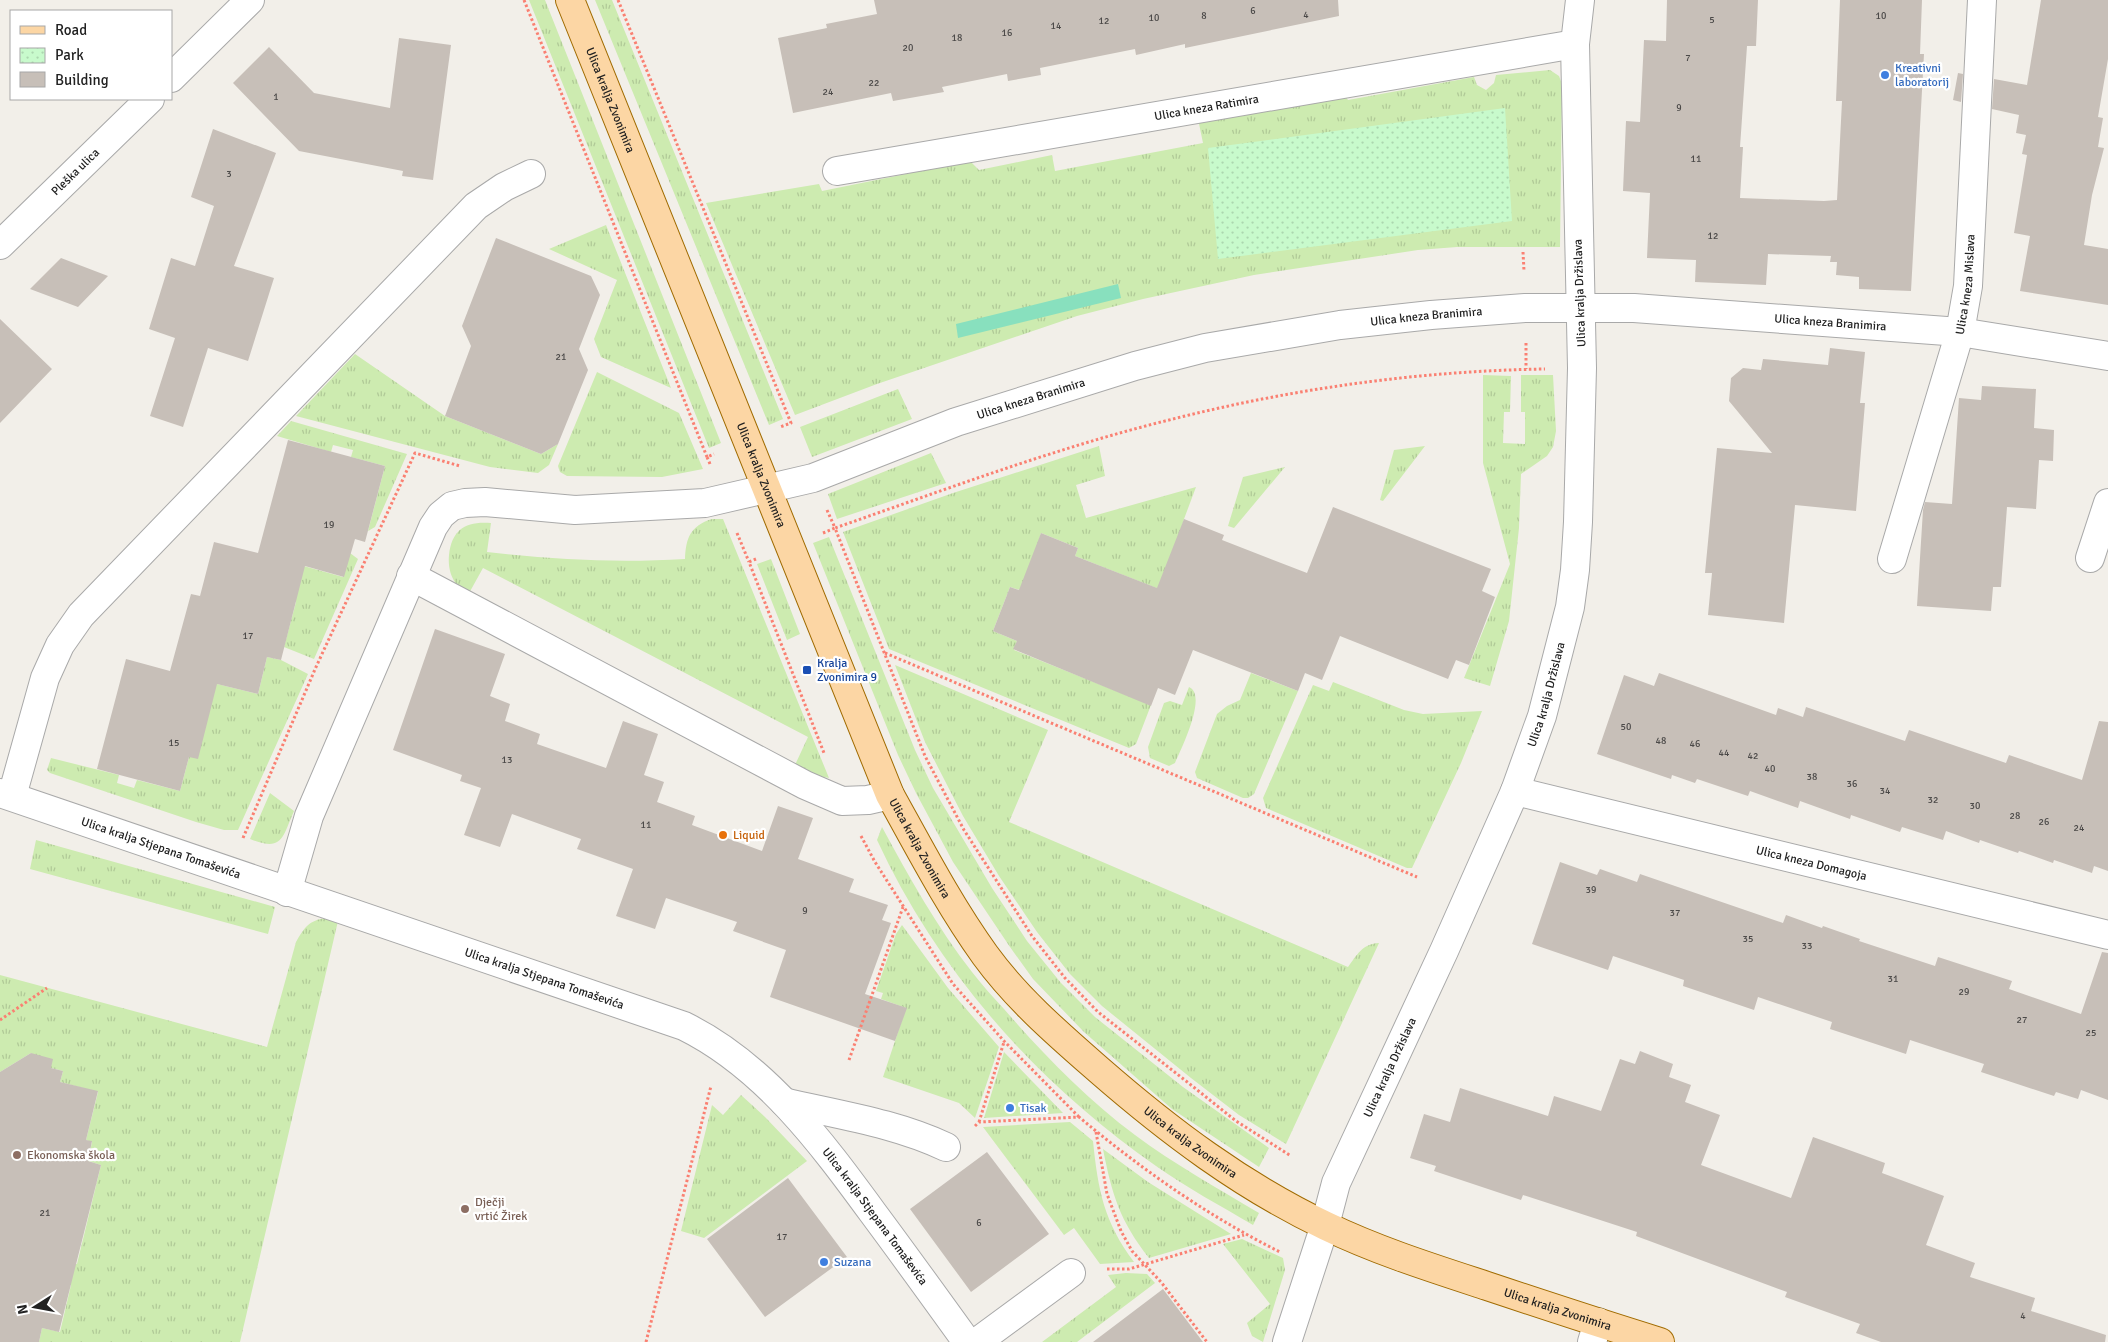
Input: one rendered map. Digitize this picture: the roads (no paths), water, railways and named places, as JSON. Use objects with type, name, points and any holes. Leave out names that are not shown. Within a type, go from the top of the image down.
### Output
[{"type":"main road","name":"Ulica kralja Zvonimira","points":[[570,0],[890,795],[954,910],[986,957],[1050,1027],[1142,1108],[1222,1168],[1325,1225],[1392,1255],[1595,1332],[1660,1342]]},
{"type":"street","points":[[172,77],[250,0]]},
{"type":"street","name":"Ulica kralja Držislava","points":[[1287,1342],[1325,1225],[1336,1183],[1444,951],[1515,791],[1542,716],[1570,607],[1575,570],[1582,388],[1582,307],[1579,255],[1575,44],[1580,0]]},
{"type":"street","name":"Ulica kneza Mislava","points":[[1892,559],[1960,332],[1968,286],[1982,0]]},
{"type":"street","name":"Ulica kneza Ratimira","points":[[837,171],[1575,44]]},
{"type":"street","name":"Pleška ulica","points":[[0,245],[149,100]]},
{"type":"street","points":[[6,795],[45,678],[60,645],[81,615],[476,206],[504,187],[531,174]]},
{"type":"street","name":"Ulica kneza Branimira","points":[[287,892],[309,816],[411,576],[433,527],[441,515],[452,506],[485,502],[575,510],[705,504],[813,478],[956,422],[1135,366],[1205,348],[1340,325],[1431,315],[1525,308],[1634,308],[1960,332],[2108,356]]},
{"type":"street","points":[[2090,558],[2108,503]]},
{"type":"street","points":[[411,576],[806,785],[842,801],[868,800],[890,795]]},
{"type":"street","name":"Ulica kneza Domagoja","points":[[1515,791],[2108,935]]},
{"type":"street","name":"Ulica kralja Stjepana Tomaševića","points":[[6,795],[684,1026],[720,1046],[784,1102],[823,1145],[967,1342]]},
{"type":"street","points":[[784,1102],[894,1127],[927,1138],[946,1147]]},
{"type":"street","points":[[977,1342],[1071,1273]]},
{"type":"place","name":"Kreativni laboratorij","points":[[1885,75]]},
{"type":"place","name":"Kralja Zvonimira 9","points":[[807,670]]},
{"type":"place","name":"Liquid","points":[[723,835]]},
{"type":"place","name":"Tisak","points":[[1010,1108]]},
{"type":"place","name":"Ekonomska škola","points":[[17,1155]]},
{"type":"place","name":"Dječji vrtić Žirek","points":[[465,1209]]},
{"type":"place","name":"Suzana","points":[[824,1262]]}]
